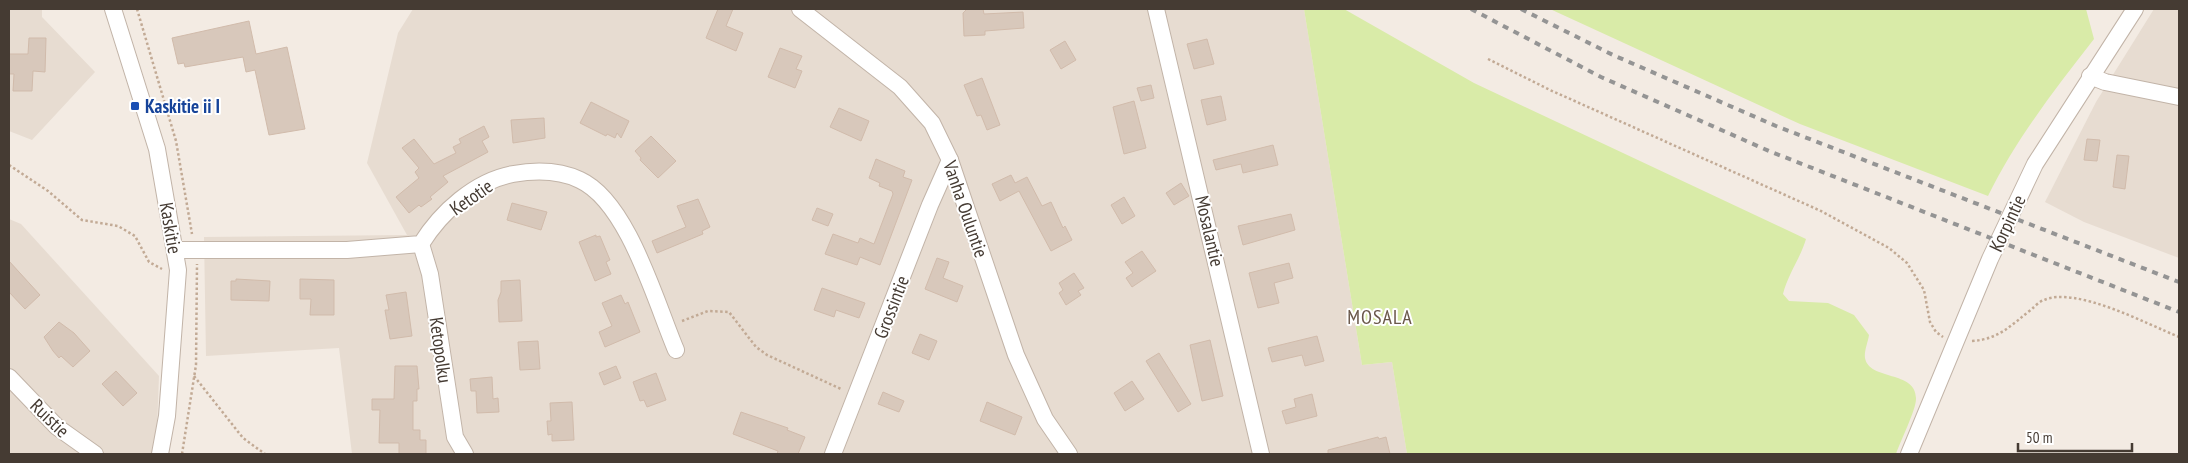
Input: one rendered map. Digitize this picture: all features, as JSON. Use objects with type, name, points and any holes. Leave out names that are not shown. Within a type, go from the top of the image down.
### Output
[{"type":"street","name":"Kaskitie","points":[[114,9],[156,149],[175,250],[177,280],[167,416],[160,454]]},
{"type":"street","name":"Vanha Ouluntie","points":[[800,9],[900,87],[932,123],[950,160],[1016,356],[1044,419],[1069,454]]},
{"type":"street","name":"Mosalantie","points":[[1156,9],[1262,454]]},
{"type":"street","name":"Korpintie","points":[[1909,454],[1990,259],[2035,164],[2135,9]]},
{"type":"street","points":[[2090,76],[2105,82],[2179,97]]},
{"type":"street","name":"Grossintie","points":[[833,454],[930,205],[950,160]]},
{"type":"street","name":"Ketotie","points":[[421,244],[437,222],[475,190],[500,177],[529,171],[558,172],[582,180],[602,196],[620,218],[676,350]]},
{"type":"street","points":[[175,250],[346,250],[421,244]]},
{"type":"street","name":"Ketopolku","points":[[421,244],[430,274],[455,437],[465,454]]},
{"type":"street","name":"Ruistie","points":[[9,377],[57,427],[95,454]]},
{"type":"path","points":[[1488,59],[1550,90],[1821,212],[1889,248],[1907,262],[1924,290],[1930,322],[1936,332],[1944,338],[1956,341],[1988,339],[2002,334],[2044,300],[2069,296],[2088,300],[2179,337]]},
{"type":"path","points":[[9,165],[48,191],[82,220],[118,226],[135,236],[149,262],[177,280]]},
{"type":"path","points":[[666,327],[708,311],[729,312],[756,347],[767,355],[784,362],[802,373],[825,380],[855,398]]},
{"type":"path","points":[[194,376],[243,438],[265,454]]},
{"type":"shaded area","points":[[9,9],[42,9],[42,17],[95,72],[32,140],[9,131]]},
{"type":"shaded area","points":[[413,9],[1304,9],[1362,365],[1392,362],[1407,454],[352,454],[339,348],[206,356],[204,237],[407,235],[367,163],[398,33]]},
{"type":"shaded area","points":[[2154,9],[2179,9],[2179,258],[2084,222],[2045,202],[2096,102]]},
{"type":"shaded area","points":[[9,219],[21,224],[159,376],[156,454],[9,454]]},
{"type":"green space","points":[[1304,9],[1344,9],[1474,83],[1806,239],[1783,294],[1789,301],[1828,303],[1854,315],[1869,335],[1865,355],[1868,365],[1875,370],[1901,379],[1914,390],[1915,404],[1896,454],[1407,454],[1392,362],[1362,365]]},
{"type":"green space","points":[[1550,9],[2086,9],[2094,39],[2024,134],[1988,196],[1800,124]]},
{"type":"building","points":[[718,9],[733,9],[726,26],[743,33],[736,51],[706,38]]},
{"type":"building","points":[[967,9],[983,9],[984,14],[1023,12],[1024,28],[985,31],[985,35],[964,36],[963,13]]},
{"type":"building","points":[[249,21],[256,54],[287,47],[305,129],[269,135],[255,70],[246,72],[243,57],[185,67],[184,63],[178,64],[172,38]]},
{"type":"building","points":[[29,38],[46,38],[45,72],[33,71],[32,91],[13,91],[14,74],[9,74],[9,54],[28,54]]},
{"type":"building","points":[[1207,39],[1214,64],[1194,69],[1187,44]]},
{"type":"building","points":[[1065,41],[1076,60],[1061,69],[1050,50]]},
{"type":"building","points":[[780,48],[802,56],[796,69],[802,71],[795,88],[768,77]]},
{"type":"building","points":[[982,78],[1000,125],[987,130],[981,115],[977,116],[964,85]]},
{"type":"building","points":[[1151,85],[1154,98],[1141,101],[1137,88]]},
{"type":"building","points":[[1221,96],[1226,120],[1207,125],[1201,100]]},
{"type":"building","points":[[1134,101],[1146,148],[1124,154],[1113,107]]},
{"type":"building","points":[[591,102],[629,121],[621,138],[617,133],[615,138],[607,134],[606,136],[580,123]]},
{"type":"building","points":[[839,108],[869,121],[861,141],[830,127]]},
{"type":"building","points":[[544,118],[545,138],[513,143],[511,120]]},
{"type":"building","points":[[484,126],[489,137],[482,141],[488,152],[443,176],[448,182],[430,197],[432,199],[421,207],[419,205],[409,213],[396,197],[419,178],[415,172],[419,168],[402,148],[414,139],[434,164],[456,153],[453,147],[461,143],[459,139]]},
{"type":"building","points":[[651,136],[676,161],[658,178],[640,160],[641,158],[635,151]]},
{"type":"building","points":[[2087,139],[2100,140],[2097,161],[2084,160]]},
{"type":"building","points":[[1273,145],[1278,165],[1243,173],[1241,164],[1216,170],[1213,160]]},
{"type":"building","points":[[2117,155],[2129,156],[2125,189],[2113,187]]},
{"type":"building","points":[[876,159],[905,171],[903,177],[912,180],[880,265],[860,257],[857,265],[825,254],[833,234],[858,243],[860,238],[874,244],[893,194],[892,191],[879,186],[880,183],[869,178]]},
{"type":"building","points":[[1011,175],[1015,183],[1027,177],[1042,206],[1051,202],[1063,228],[1065,226],[1072,240],[1051,251],[1019,191],[1000,201],[992,184]]},
{"type":"building","points":[[1181,183],[1189,196],[1174,205],[1166,193]]},
{"type":"building","points":[[1124,197],[1135,216],[1122,224],[1111,205]]},
{"type":"building","points":[[698,199],[710,227],[702,231],[703,234],[657,253],[652,241],[686,227],[677,206]]},
{"type":"building","points":[[512,203],[547,212],[541,230],[507,220]]},
{"type":"building","points":[[817,208],[833,214],[828,226],[812,220]]},
{"type":"building","points":[[1291,214],[1295,230],[1243,245],[1238,226]]},
{"type":"building","points":[[596,235],[596,237],[600,236],[610,260],[606,262],[611,274],[595,281],[579,242]]},
{"type":"building","points":[[1142,251],[1156,271],[1132,287],[1126,278],[1133,273],[1125,262]]},
{"type":"building","points":[[937,258],[949,262],[943,278],[963,286],[957,302],[925,289]]},
{"type":"building","points":[[9,261],[40,295],[25,309],[9,292]]},
{"type":"building","points":[[1289,263],[1293,278],[1274,283],[1279,303],[1258,308],[1249,273]]},
{"type":"building","points":[[1074,273],[1084,288],[1078,291],[1081,295],[1066,305],[1059,293],[1063,290],[1059,283]]},
{"type":"building","points":[[236,279],[270,281],[269,301],[231,300],[231,281],[236,281]]},
{"type":"building","points":[[300,279],[334,280],[334,315],[310,315],[311,299],[300,299]]},
{"type":"building","points":[[520,280],[522,321],[499,322],[498,300],[501,292],[501,281]]},
{"type":"building","points":[[822,288],[865,303],[859,318],[836,310],[834,317],[814,310]]},
{"type":"building","points":[[406,292],[412,336],[390,339],[385,310],[389,310],[386,295]]},
{"type":"building","points":[[621,295],[625,304],[628,302],[640,332],[605,347],[599,332],[612,326],[602,303]]},
{"type":"building","points":[[59,322],[74,333],[90,351],[73,367],[61,356],[59,358],[44,337]]},
{"type":"building","points":[[920,334],[937,341],[929,360],[912,353]]},
{"type":"building","points":[[1317,336],[1324,361],[1305,366],[1302,355],[1272,362],[1268,348]]},
{"type":"building","points":[[1210,340],[1223,396],[1202,401],[1190,345]]},
{"type":"building","points":[[538,341],[540,369],[520,370],[518,342]]},
{"type":"building","points":[[1159,353],[1191,404],[1178,412],[1146,361]]},
{"type":"building","points":[[395,366],[417,366],[419,389],[417,389],[417,401],[413,401],[413,430],[420,430],[420,440],[426,440],[426,454],[399,454],[399,443],[379,443],[380,410],[372,410],[372,399],[394,399]]},
{"type":"building","points":[[616,366],[621,378],[604,385],[599,373]]},
{"type":"building","points":[[116,371],[137,393],[123,406],[102,384]]},
{"type":"building","points":[[656,373],[666,400],[647,407],[644,400],[640,401],[633,382]]},
{"type":"building","points":[[492,377],[493,399],[498,398],[499,412],[477,413],[476,391],[471,391],[470,379]]},
{"type":"building","points":[[1132,381],[1144,399],[1125,411],[1114,393]]},
{"type":"building","points":[[883,392],[904,401],[899,412],[878,404]]},
{"type":"building","points":[[1312,394],[1317,416],[1286,424],[1282,411],[1296,407],[1294,399]]},
{"type":"building","points":[[572,402],[574,440],[552,441],[552,434],[548,435],[547,421],[551,421],[550,403]]},
{"type":"building","points":[[987,402],[1022,417],[1015,435],[980,421]]},
{"type":"building","points":[[741,412],[788,428],[787,430],[805,437],[798,454],[777,454],[778,451],[733,434]]},
{"type":"building","points":[[1378,437],[1379,439],[1386,437],[1390,454],[1328,454],[1328,450]]},
{"type":"railway","points":[[1471,9],[1601,77],[1769,151],[2179,312]]},
{"type":"railway","points":[[1521,9],[1613,55],[1776,126],[2179,282]]},
{"type":"place","name":"Kaskitie ii I","points":[[135,106]]},
{"type":"district","name":"MOSALA","points":[[1380,317]]}]
